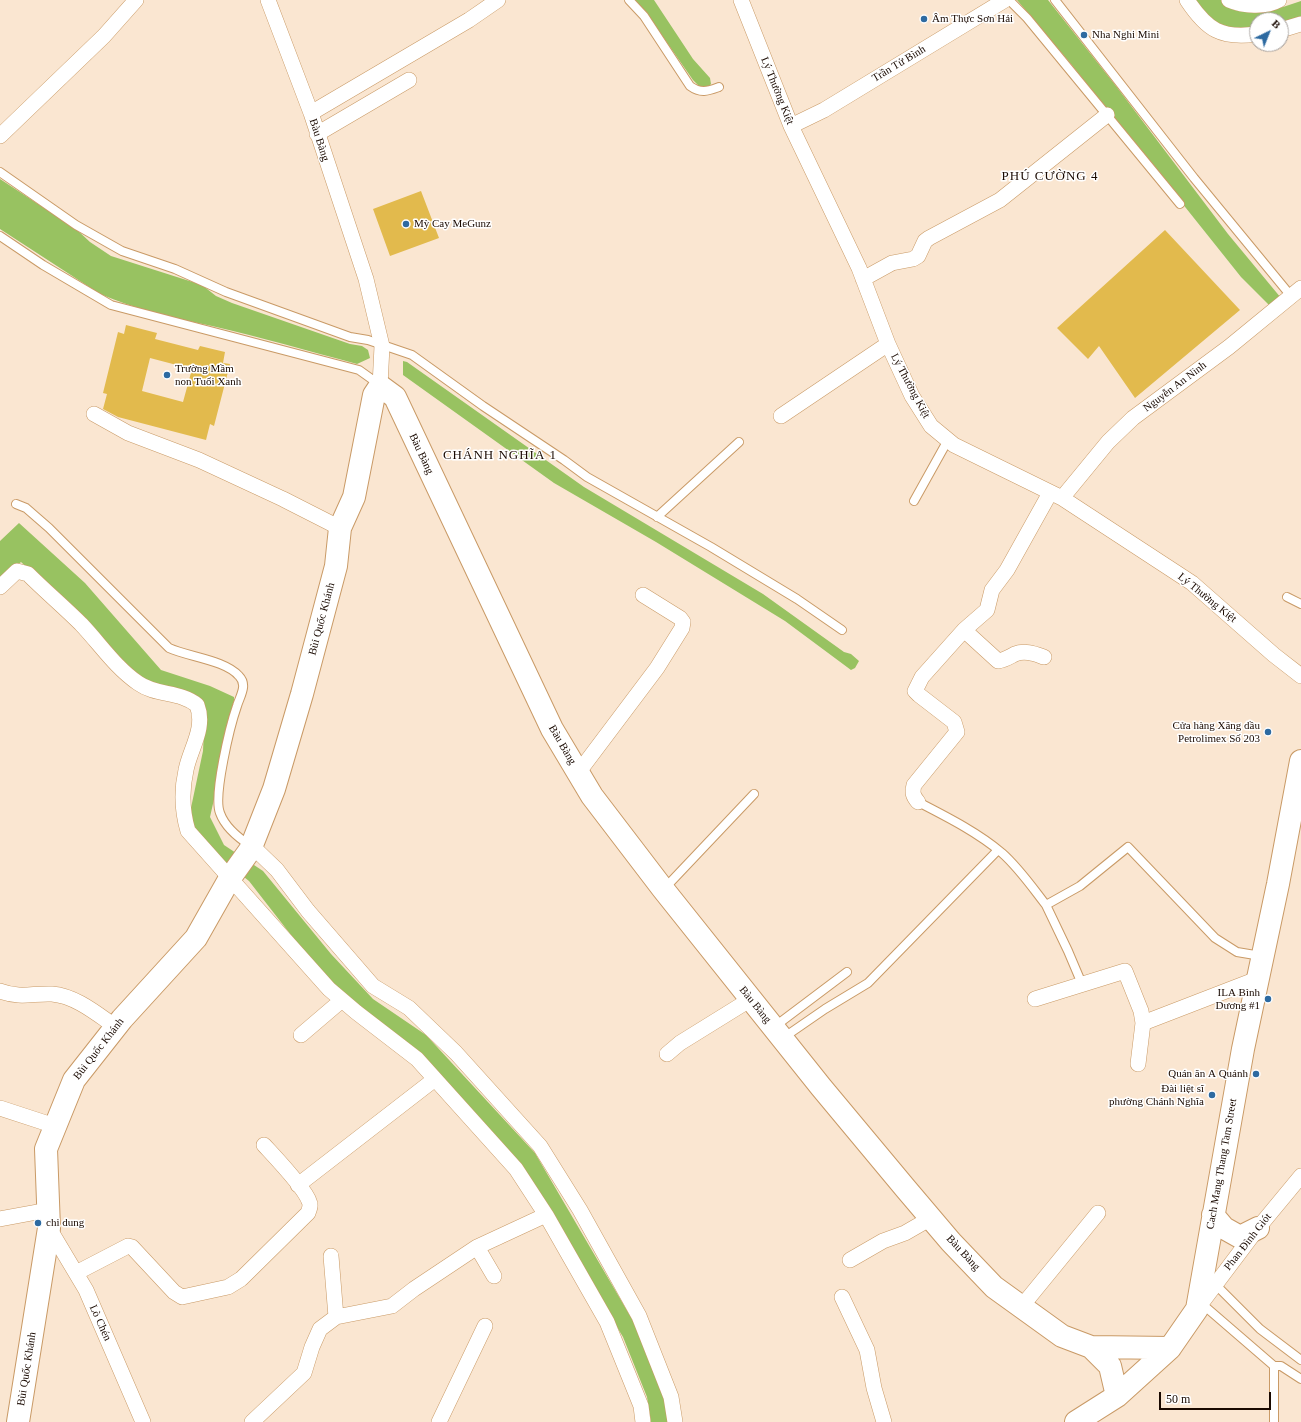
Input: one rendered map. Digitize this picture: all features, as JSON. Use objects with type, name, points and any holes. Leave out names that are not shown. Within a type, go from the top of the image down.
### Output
[{"type":"street","points":[[0,136],[104,36],[136,0]]},
{"type":"street","name":"Bàu Bàng","points":[[268,0],[311,113],[366,279],[382,346],[380,386],[395,397],[552,729],[592,796],[663,889],[778,1033],[931,1218],[994,1287],[1062,1336],[1091,1347]]},
{"type":"street","points":[[311,113],[390,68],[469,20],[498,0]]},
{"type":"street","name":"Lý Thường Kiệt","points":[[741,0],[791,126],[863,279],[888,344],[912,396],[931,426],[954,445],[1056,496],[1192,583],[1274,655],[1301,676]]},
{"type":"street","name":"Trần Tử Bình","points":[[791,126],[824,110],[1005,0]]},
{"type":"street","points":[[1187,0],[1198,17],[1210,28],[1224,35],[1249,35]]},
{"type":"street","points":[[1229,0],[1237,3],[1260,5],[1279,0]]},
{"type":"street","points":[[1289,28],[1301,24]]},
{"type":"street","points":[[317,134],[409,80]]},
{"type":"street","points":[[863,279],[892,263],[913,259],[918,256],[925,241],[929,238],[1000,200],[1107,116]]},
{"type":"street","name":"Nguyễn An Ninh","points":[[918,802],[913,796],[912,791],[914,785],[957,732],[954,722],[919,696],[916,691],[916,686],[922,677],[964,630],[987,610],[992,590],[1056,496],[1133,418],[1229,346],[1296,292]]},
{"type":"street","points":[[781,416],[888,344]]},
{"type":"street","name":"Bùi Quốc Khánh","points":[[18,1422],[49,1219],[46,1149],[74,1080],[116,1027],[196,938],[232,876],[251,848],[274,789],[304,687],[336,566],[340,528],[354,497],[374,395],[380,386]]},
{"type":"street","points":[[94,414],[128,433],[199,460],[283,499],[340,528]]},
{"type":"street","points":[[0,587],[17,571],[28,574],[81,624],[106,656],[139,684],[151,690],[182,696],[197,705],[200,723],[192,754],[186,769],[182,801],[183,815],[188,831],[232,876],[329,988],[417,1059],[516,1169],[546,1215],[607,1322],[641,1406],[643,1422]]},
{"type":"street","points":[[578,773],[653,674],[682,628],[683,622],[680,618],[643,595]]},
{"type":"street","points":[[964,630],[998,661],[1005,660],[1017,654],[1030,653],[1044,658]]},
{"type":"street","name":"Cach Mang Thang Tam Street","points":[[1089,1419],[1170,1348],[1199,1306],[1213,1215],[1243,1049],[1299,788],[1301,761]]},
{"type":"street","points":[[251,848],[277,870],[323,929],[373,986],[409,1008],[445,1043],[540,1146],[580,1210],[639,1316],[671,1397],[676,1422]]},
{"type":"street","points":[[1035,999],[1125,971],[1141,1011],[1143,1023],[1138,1064]]},
{"type":"street","points":[[1143,1023],[1257,979]]},
{"type":"street","points":[[0,991],[11,995],[31,996],[53,994],[77,1001],[116,1027]]},
{"type":"street","points":[[667,1054],[680,1043],[751,999]]},
{"type":"street","points":[[301,1035],[342,1000]]},
{"type":"street","points":[[298,1185],[435,1078]]},
{"type":"street","points":[[1,1110],[55,1126]]},
{"type":"street","points":[[76,1273],[128,1246],[132,1247],[174,1292],[182,1297],[228,1287],[241,1279],[308,1213],[310,1206],[309,1200],[298,1185],[264,1145]]},
{"type":"street","name":"Phan Đình Giót","points":[[1199,1306],[1258,1228],[1301,1176]]},
{"type":"street","points":[[1022,1306],[1098,1213]]},
{"type":"street","points":[[252,1422],[304,1373],[320,1328],[336,1317],[392,1306],[414,1289],[478,1247],[546,1215]]},
{"type":"street","points":[[1213,1215],[1224,1228],[1240,1237],[1258,1228]]},
{"type":"street","points":[[850,1260],[883,1241],[905,1233],[931,1218]]},
{"type":"street","points":[[0,1219],[49,1219]]},
{"type":"street","name":"Lò Chén","points":[[49,1219],[86,1290],[143,1422]]},
{"type":"street","points":[[478,1247],[494,1276]]},
{"type":"street","points":[[331,1256],[336,1317]]},
{"type":"street","points":[[842,1297],[867,1350],[874,1388],[884,1422]]},
{"type":"street","points":[[439,1422],[485,1326]]},
{"type":"street","points":[[1091,1347],[1170,1348]]},
{"type":"street","points":[[1091,1347],[1110,1366],[1117,1396]]},
{"type":"lane","points":[[629,0],[644,16],[690,86],[697,91],[707,92],[719,87]]},
{"type":"lane","points":[[1009,0],[1027,18],[1180,204]]},
{"type":"lane","points":[[1055,0],[1194,178],[1296,292]]},
{"type":"lane","points":[[0,172],[76,225],[122,251],[175,269],[226,292],[350,337],[368,340],[412,355],[483,406],[587,477],[790,595],[842,630]]},
{"type":"lane","points":[[0,236],[43,265],[111,305],[359,370],[380,386]]},
{"type":"lane","points":[[914,501],[948,440]]},
{"type":"lane","points":[[657,517],[738,442]]},
{"type":"lane","points":[[16,504],[26,508],[49,528],[169,648],[231,669],[239,676],[244,684],[236,707],[218,790],[220,813],[228,826],[251,848]]},
{"type":"lane","points":[[1287,597],[1301,604]]},
{"type":"lane","points":[[663,889],[754,794]]},
{"type":"lane","points":[[918,802],[944,815],[998,850],[1022,874],[1046,905],[1082,984]]},
{"type":"lane","points":[[1046,905],[1080,886],[1128,847],[1215,938],[1237,952],[1262,956]]},
{"type":"lane","points":[[778,1033],[825,1009],[868,984],[998,850]]},
{"type":"lane","points":[[778,1033],[847,972]]},
{"type":"lane","points":[[1215,1284],[1260,1329],[1301,1360]]},
{"type":"lane","points":[[1199,1306],[1274,1366],[1281,1366],[1301,1379]]},
{"type":"lane","points":[[1274,1366],[1274,1422]]},
{"type":"shaded area","points":[[633,0],[654,0],[693,59],[710,78],[711,84],[707,88],[699,86],[693,80],[654,24]]},
{"type":"shaded area","points":[[1017,0],[1048,0],[1116,86],[1228,234],[1281,298],[1269,305],[1241,277],[1071,64]]},
{"type":"shaded area","points":[[1196,0],[1221,0],[1234,10],[1249,12],[1249,29],[1232,29],[1219,26],[1203,11]]},
{"type":"shaded area","points":[[1301,1],[1301,18],[1289,21],[1289,12],[1258,12],[1283,7]]},
{"type":"shaded area","points":[[0,179],[76,229],[90,242],[111,256],[202,285],[216,296],[232,303],[350,344],[362,346],[368,350],[370,358],[357,364],[248,335],[155,313],[100,294],[0,229]]},
{"type":"shaded area","points":[[403,361],[407,362],[584,487],[763,594],[844,652],[851,654],[859,661],[855,668],[851,670],[785,621],[656,542],[554,483],[403,375]]},
{"type":"shaded area","points":[[19,523],[85,583],[161,670],[210,686],[234,697],[234,711],[210,817],[224,845],[263,871],[331,954],[373,999],[426,1035],[535,1153],[632,1319],[671,1406],[671,1422],[651,1422],[647,1397],[623,1337],[515,1159],[333,989],[249,881],[202,844],[188,822],[203,751],[204,730],[200,703],[152,684],[128,668],[70,608],[21,562],[0,581],[0,541]]},
{"type":"building","name":"Mỳ Cay MeGunz","points":[[421,191],[439,238],[390,256],[373,209]]},
{"type":"building","points":[[1165,230],[1240,310],[1135,398],[1099,346],[1088,359],[1057,328]]},
{"type":"building","points":[[126,325],[157,333],[155,339],[198,350],[200,346],[225,352],[223,363],[230,364],[214,426],[210,424],[206,440],[118,417],[103,409],[107,394],[103,393],[118,332],[124,334]],"holes":[[[150,358],[192,369],[183,402],[142,391]]]},
{"type":"place","name":"Âm Thực Sơn Hải","points":[[924,19]]},
{"type":"place","name":"Nha Nghi Mini","points":[[1084,35]]},
{"type":"place","name":"Mỳ Cay MeGunz","points":[[406,224]]},
{"type":"place","name":"Trường Mầm non Tuổi Xanh","points":[[167,375]]},
{"type":"place","name":"Cửa hàng Xăng dầu Petrolimex Số 203","points":[[1268,732]]},
{"type":"place","name":"ILA Bình Dương #1","points":[[1268,999]]},
{"type":"place","name":"Quán ăn A Quánh","points":[[1256,1074]]},
{"type":"place","name":"Đài liệt sĩ phường Chánh Nghĩa","points":[[1212,1095]]},
{"type":"place","name":"chi dung","points":[[38,1223]]},
{"type":"district","name":"PHÚ CƯỜNG 4","points":[[1050,177]]},
{"type":"district","name":"CHÁNH NGHĨA 1","points":[[500,456]]}]
